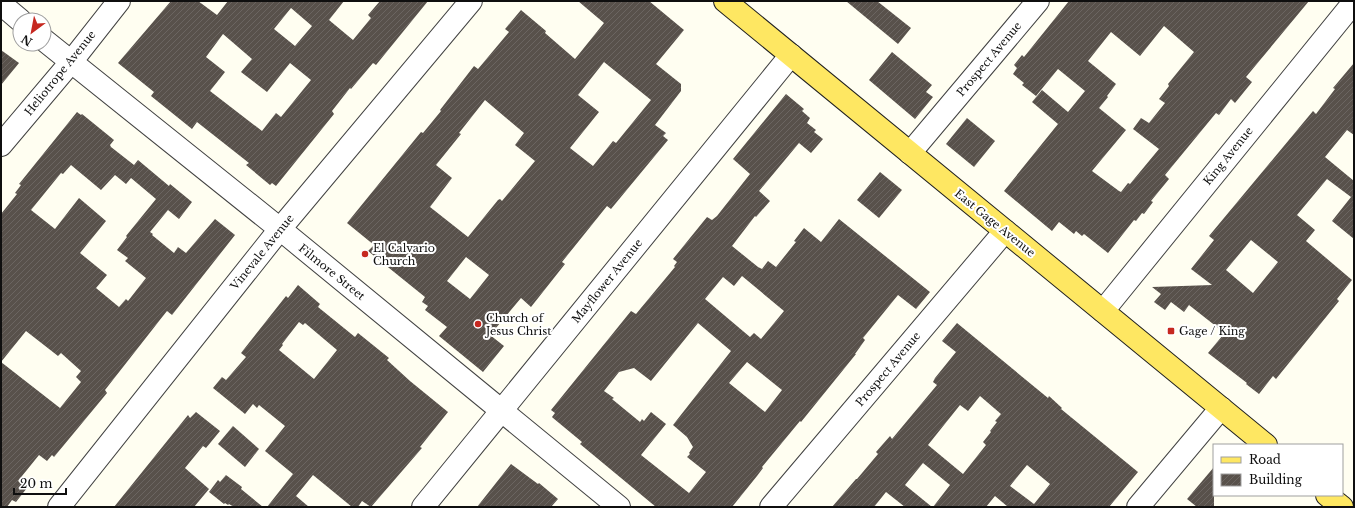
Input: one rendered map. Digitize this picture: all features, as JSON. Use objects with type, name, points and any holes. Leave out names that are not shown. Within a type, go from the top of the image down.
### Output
[{"type":"main road","name":"East Gage Avenue","points":[[725,1],[1265,444]]},
{"type":"main road","points":[[1328,496],[1342,507]]},
{"type":"street","name":"Heliotrope Avenue","points":[[1,145],[71,62],[119,1]]},
{"type":"street","name":"Vinevale Avenue","points":[[59,507],[280,230],[471,1]]},
{"type":"street","name":"Prospect Avenue","points":[[910,153],[1038,1]]},
{"type":"street","name":"King Avenue","points":[[1103,311],[1354,2]]},
{"type":"street","points":[[1,4],[12,13]]},
{"type":"street","name":"Filmore Street","points":[[52,47],[280,230],[619,507]]},
{"type":"street","name":"Mayflower Avenue","points":[[423,507],[502,412],[791,55]]},
{"type":"street","name":"Prospect Avenue","points":[[771,507],[1005,231]]},
{"type":"street","points":[[1138,507],[1221,408]]},
{"type":"building","points":[[171,1],[198,1],[217,15],[228,1],[344,1],[329,20],[353,40],[371,18],[368,15],[380,1],[428,1],[376,65],[373,63],[351,89],[350,88],[332,111],[334,114],[276,186],[272,183],[270,185],[246,165],[249,163],[197,122],[192,129],[151,96],[154,92],[118,63]],"holes":[[[291,8],[312,26],[295,46],[274,29]],[[223,34],[252,59],[241,72],[267,92],[290,63],[311,80],[281,117],[276,113],[262,131],[210,91],[225,72],[206,57]]]},
{"type":"building","points":[[578,1],[649,1],[684,30],[656,64],[681,84],[681,91],[655,125],[666,133],[663,136],[668,140],[611,209],[607,206],[562,262],[565,264],[531,307],[521,298],[490,335],[504,346],[483,372],[439,336],[447,327],[425,310],[428,306],[422,302],[425,297],[368,251],[374,245],[347,223],[421,132],[423,133],[441,111],[440,110],[474,66],[478,69],[509,32],[505,29],[521,10],[546,31],[545,33],[575,59],[604,23]],"holes":[[[604,62],[651,100],[616,143],[613,141],[593,166],[570,148],[599,112],[578,95]],[[485,100],[524,133],[515,145],[535,161],[502,201],[500,199],[498,200],[468,237],[430,207],[452,178],[436,165],[461,134],[459,133]],[[466,257],[489,275],[470,299],[447,281]]]},
{"type":"building","points":[[846,1],[877,1],[911,28],[898,44]]},
{"type":"building","points":[[1069,1],[1309,1],[1246,77],[1252,82],[1235,103],[1231,99],[1219,115],[1216,113],[1165,175],[1169,179],[1151,201],[1153,202],[1144,214],[1142,213],[1136,221],[1134,220],[1108,253],[1084,234],[1082,236],[1076,231],[1074,234],[1059,222],[1052,231],[1004,191],[1058,124],[1032,102],[1042,90],[1068,112],[1085,91],[1058,69],[1036,96],[1022,85],[1024,83],[1013,74],[1017,68],[1014,65],[1022,55],[1024,57]],"holes":[[[1164,26],[1194,52],[1168,84],[1169,86],[1159,99],[1165,103],[1149,123],[1141,118],[1133,129],[1159,149],[1130,184],[1128,183],[1121,192],[1119,191],[1092,171],[1126,130],[1099,108],[1116,84],[1088,61],[1111,32],[1140,56]]]},
{"type":"building","points":[[1,50],[19,63],[1,85]]},
{"type":"building","points":[[892,52],[932,85],[926,92],[933,97],[915,119],[869,80]]},
{"type":"building","points":[[1354,63],[1354,135],[1347,130],[1325,157],[1354,181],[1354,239],[1332,221],[1351,197],[1327,179],[1297,215],[1315,230],[1306,241],[1352,280],[1337,299],[1339,301],[1276,379],[1273,376],[1259,394],[1208,353],[1223,335],[1220,333],[1222,331],[1189,305],[1184,312],[1171,302],[1165,310],[1154,302],[1161,294],[1152,287],[1212,285],[1191,269],[1214,240],[1209,236],[1313,111],[1316,114],[1335,89],[1333,88]],"holes":[[[1251,240],[1278,262],[1253,293],[1226,270]]]},
{"type":"building","points":[[786,94],[804,109],[802,111],[810,118],[807,123],[816,130],[814,132],[823,139],[811,153],[799,143],[759,191],[770,201],[756,217],[755,216],[732,246],[762,269],[768,261],[776,267],[796,242],[794,241],[804,228],[821,242],[839,219],[930,292],[916,309],[898,295],[863,338],[865,340],[856,354],[801,422],[800,421],[762,467],[763,468],[757,476],[732,507],[656,507],[580,444],[582,442],[552,417],[555,413],[551,410],[631,311],[636,314],[675,267],[674,266],[677,262],[673,259],[707,217],[712,220],[717,216],[750,174],[733,159]],"holes":[[[742,276],[784,311],[761,339],[754,333],[750,337],[705,299],[723,277],[734,286]],[[698,323],[731,351],[673,425],[687,437],[693,447],[687,457],[706,472],[689,493],[641,455],[666,424],[651,412],[644,421],[642,419],[640,422],[612,399],[614,398],[604,391],[619,372],[634,368],[651,381]],[[747,362],[782,390],[765,412],[729,383]]]},
{"type":"building","points":[[77,112],[81,115],[82,114],[114,140],[110,145],[111,147],[134,165],[138,160],[169,186],[170,184],[192,202],[179,219],[168,210],[150,232],[174,253],[178,247],[186,253],[215,219],[235,235],[172,315],[167,311],[105,390],[107,393],[54,457],[52,455],[47,461],[39,455],[18,481],[27,488],[16,502],[12,500],[7,507],[1,507],[1,362],[1,214],[17,194],[15,193],[21,185],[19,184]],"holes":[[[71,165],[101,190],[115,175],[126,184],[131,178],[156,199],[126,236],[127,237],[117,250],[128,258],[125,261],[146,278],[128,301],[126,299],[119,307],[96,288],[107,275],[80,253],[106,221],[79,198],[55,229],[31,210],[61,173],[63,174]],[[26,331],[58,356],[61,353],[81,371],[76,377],[81,382],[60,408],[1,362]]]},
{"type":"building","points":[[967,118],[995,141],[974,167],[946,144]]},
{"type":"building","points":[[880,172],[902,190],[879,218],[857,200]]},
{"type":"building","points":[[298,285],[320,304],[318,307],[355,337],[358,333],[389,358],[387,360],[448,412],[420,447],[422,448],[371,507],[362,501],[358,507],[352,507],[313,475],[296,496],[309,507],[267,507],[293,474],[265,451],[285,426],[259,405],[257,408],[253,404],[245,414],[213,388],[222,377],[226,380],[246,357],[241,353],[286,296],[288,298]],"holes":[[[299,322],[303,325],[305,323],[337,350],[314,379],[279,350]]]},
{"type":"building","points":[[957,323],[1048,398],[1049,396],[1062,408],[1061,409],[1138,472],[1109,507],[1008,507],[995,496],[986,507],[933,507],[950,485],[923,463],[905,485],[932,507],[905,507],[886,492],[874,507],[832,507],[878,454],[876,452],[890,436],[892,439],[937,385],[933,382],[935,378],[956,352],[942,341]],"holes":[[[980,396],[1001,414],[995,421],[997,422],[990,431],[991,432],[983,442],[986,445],[963,474],[928,445],[960,405],[968,411]],[[1027,465],[1050,484],[1034,504],[1010,486]]]},
{"type":"building","points":[[196,412],[220,431],[206,448],[203,446],[185,468],[209,489],[194,507],[114,507],[188,415],[190,418]]},
{"type":"building","points":[[233,426],[259,449],[245,467],[218,444]]},
{"type":"building","points":[[511,464],[538,484],[539,483],[558,499],[551,507],[477,507]]},
{"type":"building","points":[[1213,468],[1214,507],[1197,507],[1187,499]]},
{"type":"building","points":[[226,475],[242,487],[241,489],[263,507],[234,507],[229,504],[224,504],[209,492],[218,480],[220,482]]},
{"type":"place","name":"El Calvario Church","points":[[365,254]]},
{"type":"place","name":"Church of Jesus Christ","points":[[478,324]]},
{"type":"place","name":"Gage / King","points":[[1171,331]]}]
